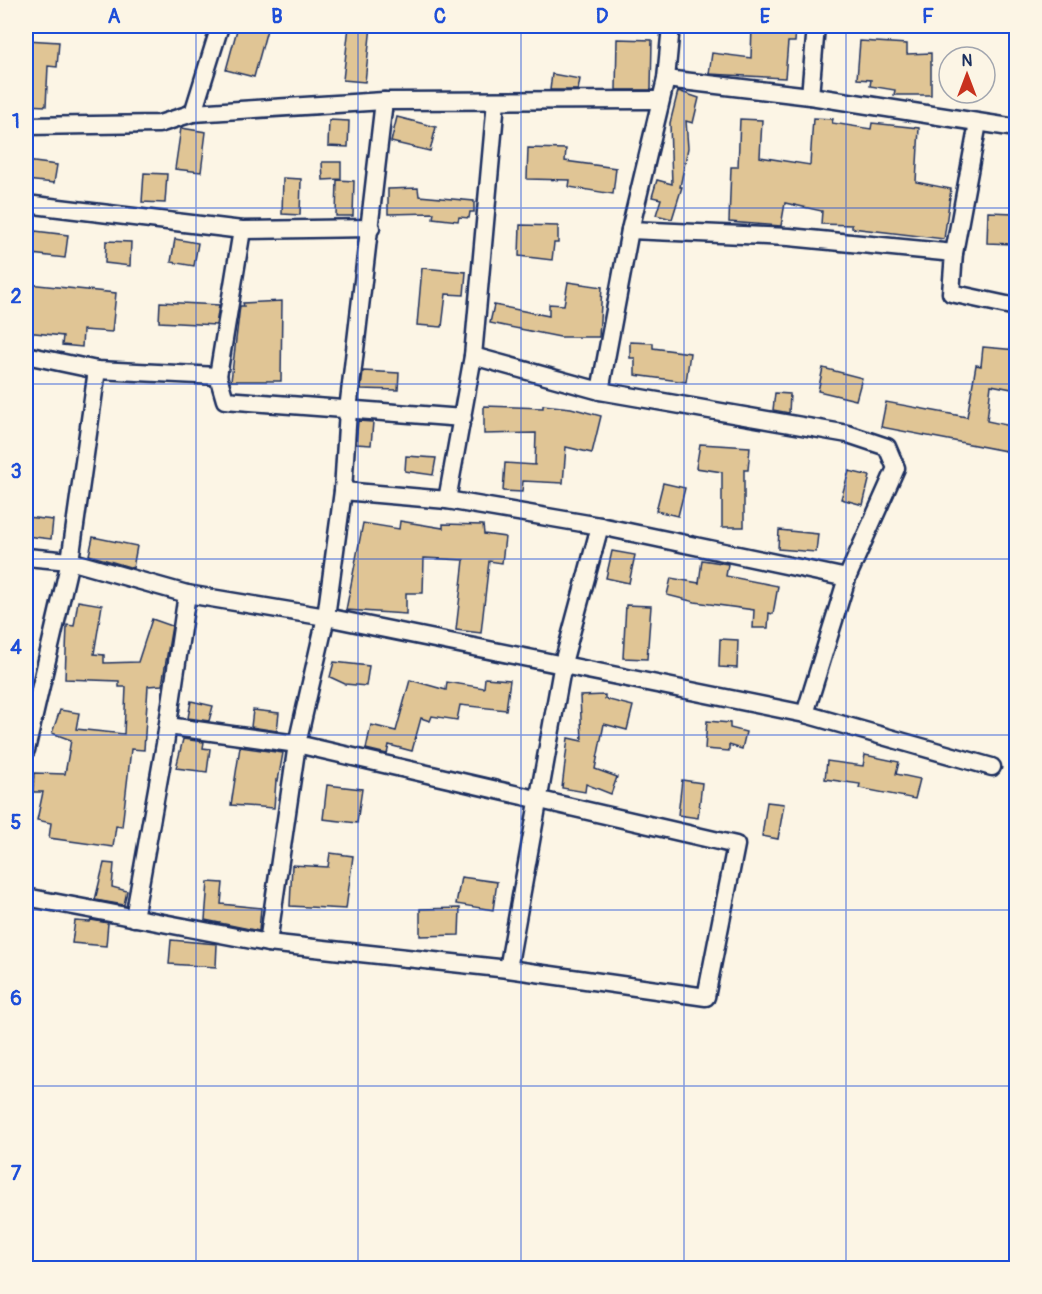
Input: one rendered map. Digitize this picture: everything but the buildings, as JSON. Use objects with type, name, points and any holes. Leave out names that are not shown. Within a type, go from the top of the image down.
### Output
[{"type":"street","points":[[193,113],[219,26]]},
{"type":"street","points":[[600,391],[630,230],[666,79],[671,26]]},
{"type":"street","points":[[810,96],[816,26]]},
{"type":"street","points":[[666,79],[810,96],[1017,128]]},
{"type":"street","points":[[26,126],[159,124],[193,113],[384,101],[660,100]]},
{"type":"street","points":[[268,943],[297,744],[326,617],[344,491],[348,410],[384,101]]},
{"type":"street","points":[[447,500],[473,356],[496,101]]},
{"type":"street","points":[[978,123],[954,253],[951,294],[1017,307]]},
{"type":"street","points":[[26,204],[242,230],[371,228]]},
{"type":"street","points":[[242,230],[218,376],[225,400],[463,418]]},
{"type":"street","points":[[630,230],[789,237],[954,253]]},
{"type":"street","points":[[26,355],[97,370],[218,376]]},
{"type":"street","points":[[473,356],[600,391],[848,434],[887,447],[896,468],[847,578],[805,714]]},
{"type":"street","points":[[26,750],[70,561],[97,370]]},
{"type":"street","points":[[344,491],[447,500],[600,526],[847,578]]},
{"type":"street","points":[[508,969],[563,663],[600,526]]},
{"type":"street","points":[[26,557],[70,561],[187,594],[326,617],[563,663],[805,714],[992,767]]},
{"type":"street","points":[[134,918],[168,726],[187,594]]},
{"type":"street","points":[[26,897],[268,943],[508,969],[706,997],[736,845],[297,744],[168,726]]}]
